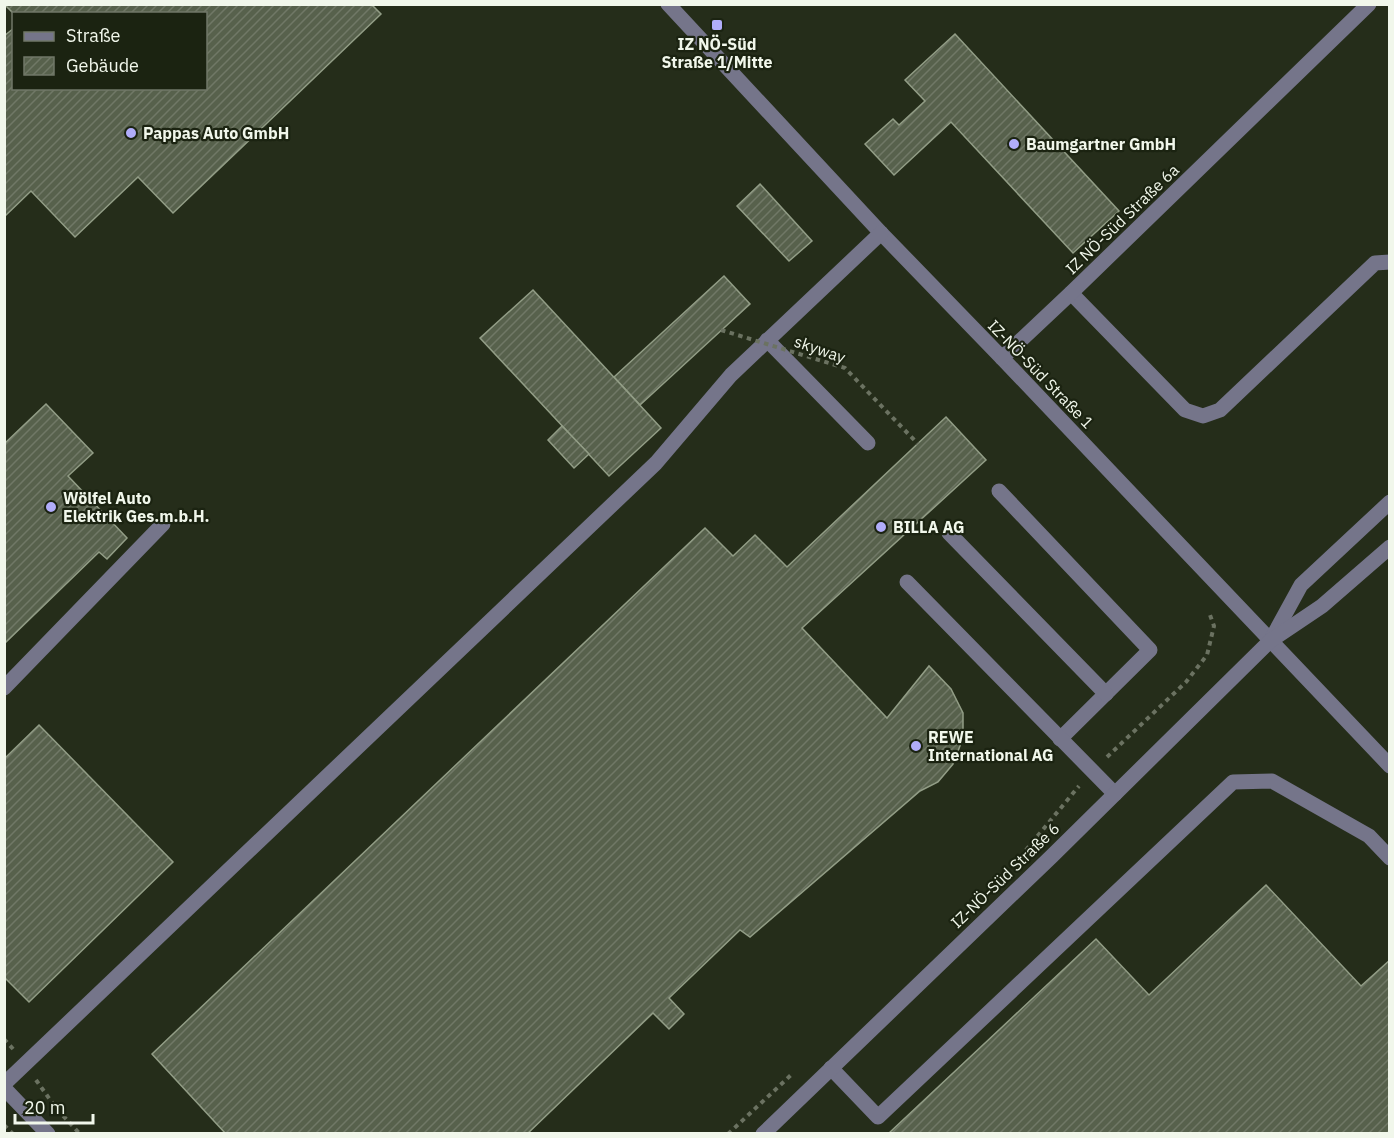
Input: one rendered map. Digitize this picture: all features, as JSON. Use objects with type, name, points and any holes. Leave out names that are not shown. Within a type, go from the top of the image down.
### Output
[{"type":"street","name":"IZ-NÖ-Süd Straße 1","points":[[668,4],[881,233],[1389,766]]},
{"type":"street","name":"IZ NÖ-Süd Straße 6a","points":[[1002,358],[1369,4]]},
{"type":"street","points":[[48,1134],[4,1086],[656,463],[731,375],[881,233]]},
{"type":"street","points":[[1071,293],[1185,410],[1203,416],[1220,410],[1374,263],[1389,262]]},
{"type":"street","points":[[767,340],[868,443]]},
{"type":"street","points":[[999,492],[1150,650],[1060,739]]},
{"type":"street","name":"IZ-NÖ-Süd Straße 6","points":[[1270,641],[1301,585],[1389,502]]},
{"type":"street","points":[[4,688],[163,524]]},
{"type":"street","points":[[950,533],[1106,694]]},
{"type":"street","name":"IZ-NÖ-Süd Straße 6","points":[[763,1134],[1270,641],[1322,606],[1389,547]]},
{"type":"street","points":[[908,582],[1115,794]]},
{"type":"street","points":[[831,1068],[878,1117],[1233,782],[1272,781],[1369,836],[1389,858]]},
{"type":"path","name":"skyway","points":[[722,330],[845,368],[918,444]]},
{"type":"path","points":[[1021,856],[1092,771],[1186,682],[1206,655],[1214,626],[1210,615]]},
{"type":"path","points":[[26,1064],[56,1108],[80,1134]]},
{"type":"path","points":[[728,1134],[798,1069]]},
{"type":"path","points":[[4,1125],[13,1134]]},
{"type":"building","name":"Pappas Auto GmbH","points":[[4,4],[371,4],[381,14],[173,213],[138,177],[75,237],[31,191],[4,217],[4,36],[12,30],[12,90],[207,90],[207,12],[12,12]]},
{"type":"building","name":"Baumgartner GmbH","points":[[955,34],[1119,211],[1073,253],[951,122],[894,175],[865,144],[893,119],[899,125],[925,101],[905,80]]},
{"type":"building","points":[[760,184],[812,241],[789,261],[737,206]]},
{"type":"building","points":[[724,276],[750,304],[640,405],[614,377]]},
{"type":"building","points":[[533,290],[661,428],[609,476],[480,338]]},
{"type":"building","name":"Wölfel Auto Elektrik Ges.m.b.H.","points":[[46,404],[93,453],[68,476],[127,538],[107,559],[99,552],[4,644],[4,444]]},
{"type":"building","points":[[946,417],[986,460],[802,628],[887,718],[929,666],[951,689],[963,713],[963,738],[953,764],[938,782],[920,791],[750,937],[740,930],[669,998],[684,1014],[669,1029],[653,1013],[527,1134],[226,1134],[152,1054],[705,528],[733,556],[755,535],[787,567]]},
{"type":"building","points":[[562,426],[589,454],[574,468],[548,440]]},
{"type":"building","points":[[39,725],[173,862],[29,1002],[4,977],[4,759]]},
{"type":"building","points":[[1266,885],[1361,986],[1390,960],[1390,1134],[888,1134],[1096,939],[1149,995]]},
{"type":"place","name":"IZ NÖ-Süd Straße 1/Mitte","points":[[717,25]]},
{"type":"place","name":"Pappas Auto GmbH","points":[[131,133]]},
{"type":"place","name":"Baumgartner GmbH","points":[[1014,144]]},
{"type":"place","name":"Wölfel Auto Elektrik Ges.m.b.H.","points":[[51,507]]},
{"type":"place","name":"BILLA AG","points":[[881,527]]},
{"type":"place","name":"REWE International AG","points":[[916,746]]}]
